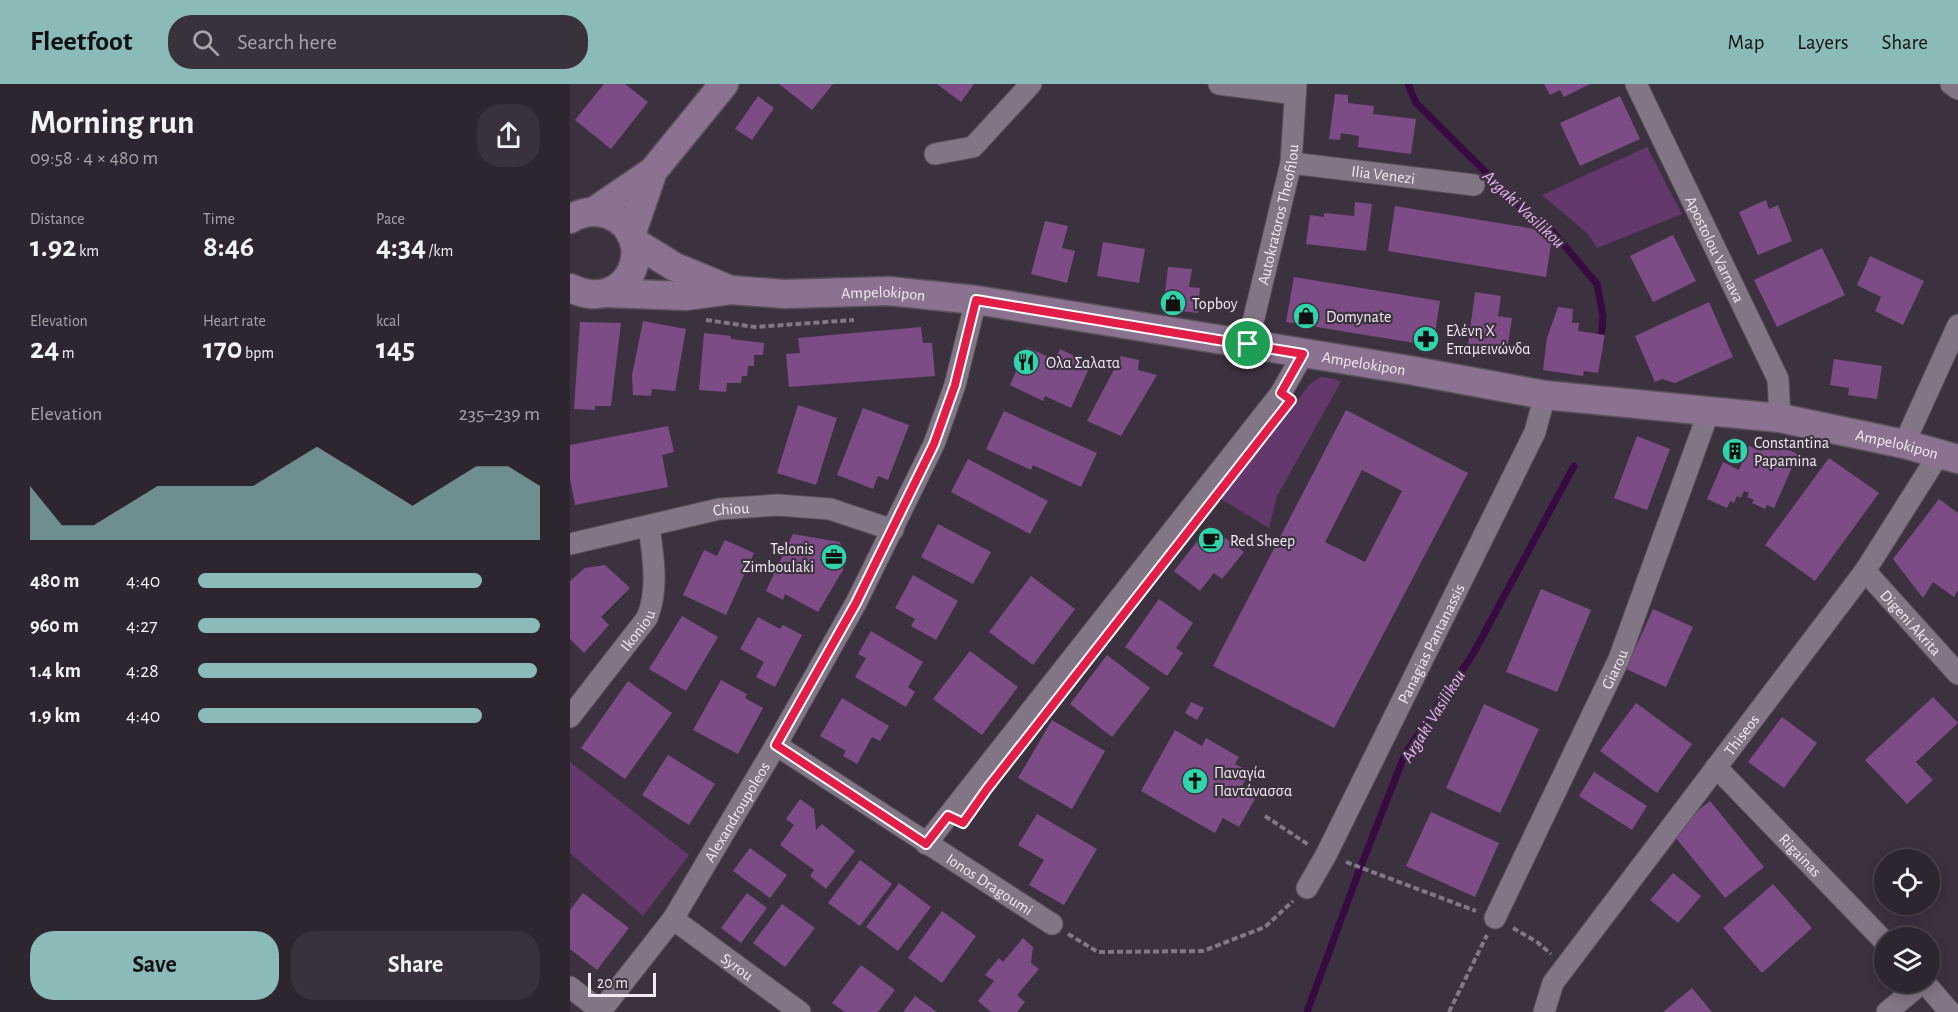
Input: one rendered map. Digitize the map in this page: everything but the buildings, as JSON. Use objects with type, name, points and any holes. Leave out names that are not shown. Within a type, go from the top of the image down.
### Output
[{"type":"street","points":[[578,214],[653,171],[724,84]]},
{"type":"street","points":[[935,154],[973,147],[1031,84]]},
{"type":"street","points":[[1219,84],[1296,89]]},
{"type":"street","name":"Apostolou Varnava","points":[[1636,84],[1778,379],[1780,418]]},
{"type":"street","points":[[1951,84],[1958,89]]},
{"type":"street","name":"Autokratoros Theofilou","points":[[1248,344],[1291,163],[1296,89]]},
{"type":"street","name":"Ilia Venezi","points":[[1291,163],[1474,184]]},
{"type":"street","points":[[583,293],[619,287],[631,272],[636,254],[632,238],[653,171]]},
{"type":"street","name":"Ampelokipon","points":[[578,214],[605,213],[615,218],[632,238],[675,267],[731,290]]},
{"type":"street","name":"Ampelokipon","points":[[583,293],[686,296],[731,290],[785,294],[889,291],[976,300],[1409,370],[1545,395],[1780,418],[1904,444],[1948,457]]},
{"type":"street","name":"Alexandroupoleos","points":[[601,1011],[673,919],[776,745],[856,603],[934,444],[955,385],[976,300]]},
{"type":"street","points":[[1904,444],[1958,325]]},
{"type":"street","points":[[926,844],[1281,393],[1303,354]]},
{"type":"street","name":"Panagias Pantanassis","points":[[1307,888],[1326,855],[1530,442],[1545,395]]},
{"type":"street","name":"Giarou","points":[[1495,918],[1619,659],[1709,411]]},
{"type":"street","name":"Thiseos","points":[[1544,1012],[1553,983],[1566,965],[1948,457]]},
{"type":"street","name":"Chiou","points":[[570,544],[719,509],[778,505],[830,509],[892,530]]},
{"type":"street","name":"Ikoniou","points":[[570,717],[647,618],[652,606],[654,567],[649,526]]},
{"type":"street","name":"Digeni Akrita","points":[[1864,571],[1958,674]]},
{"type":"street","name":"Ionos Dragoumi","points":[[776,745],[1052,924]]},
{"type":"street","name":"Rigainas","points":[[1716,767],[1874,931]]},
{"type":"street","name":"Syrou","points":[[673,919],[800,1012]]},
{"type":"street","points":[[570,987],[601,1011]]},
{"type":"street","points":[[1887,1012],[1910,993]]},
{"type":"street","points":[[1933,993],[1950,1012]]},
{"type":"path","points":[[699,319],[755,327],[858,319]]},
{"type":"path","points":[[1265,816],[1326,855],[1495,918],[1537,942],[1566,965]]},
{"type":"path","points":[[1052,924],[1098,952],[1203,951],[1265,927],[1307,888]]},
{"type":"path","points":[[1449,1012],[1495,918]]},
{"type":"shaded area","points":[[1647,147],[1682,214],[1597,248],[1588,234],[1542,195]]},
{"type":"shaded area","points":[[1321,377],[1341,382],[1277,496],[1269,528],[1221,499],[1310,384]]},
{"type":"shaded area","points":[[570,762],[689,855],[643,916],[570,853]]},
{"type":"waterway","name":"Argaki Vasilikou","points":[[1408,84],[1416,103],[1537,223],[1553,232],[1597,284],[1603,316],[1601,342]]},
{"type":"waterway","name":"Argaki Vasilikou","points":[[1307,1012],[1405,754],[1473,654],[1574,466]]},
{"type":"place","name":"Topboy","points":[[1173,303]]},
{"type":"place","name":"Domynate","points":[[1306,316]]},
{"type":"place","name":"Ελένη Χ Επαμεινώνδα","points":[[1426,339]]},
{"type":"place","name":"Ολα Σαλατα","points":[[1026,362]]},
{"type":"place","name":"Constantina Papamina","points":[[1735,451]]},
{"type":"place","name":"Red Sheep","points":[[1211,540]]},
{"type":"place","name":"Telonis Zimboulaki","points":[[834,557]]},
{"type":"place","name":"Παναγία Παντάνασσα","points":[[1195,781]]},
{"type":"route","points":[[976,300],[1248,344],[1303,354],[1281,393],[1291,400],[987,789],[963,823],[948,816],[926,844],[776,745],[856,603],[934,444],[955,385],[976,300]]}]
